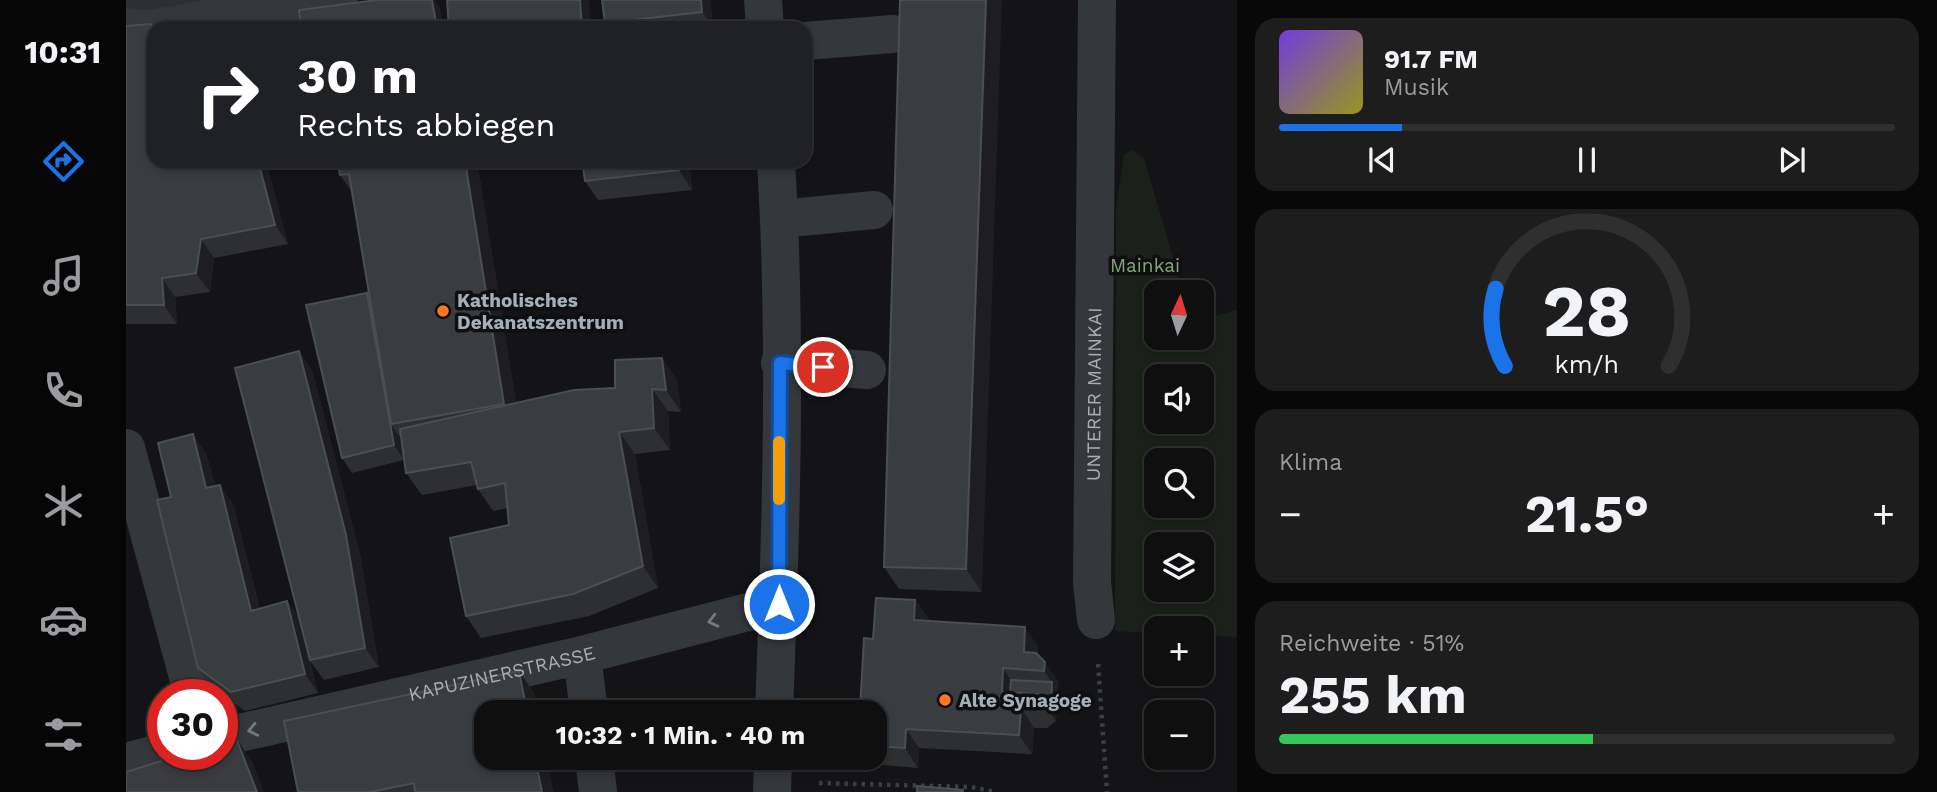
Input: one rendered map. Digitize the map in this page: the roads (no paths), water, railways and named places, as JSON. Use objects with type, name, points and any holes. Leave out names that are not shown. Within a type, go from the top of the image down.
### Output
[{"type":"street","points":[[187,21],[340,0]]},
{"type":"street","points":[[763,0],[764,21]]},
{"type":"street","name":"UNTERER MAINKAI","points":[[1096,620],[1092,569],[1097,0]]},
{"type":"street","points":[[126,27],[147,26]]},
{"type":"street","points":[[812,40],[893,34]]},
{"type":"street","points":[[775,700],[779,604],[780,363],[776,168]]},
{"type":"street","points":[[779,219],[874,210]]},
{"type":"street","points":[[780,363],[867,370]]},
{"type":"street","points":[[126,448],[189,679]]},
{"type":"street","name":"KAPUZINERSTRASSE","points":[[238,733],[582,655],[779,604]]},
{"type":"street","points":[[582,655],[588,700]]},
{"type":"street","points":[[126,762],[147,756]]},
{"type":"street","points":[[595,770],[598,792]]},
{"type":"place","name":"Katholisches Dekanatszentrum","points":[[443,311]]},
{"type":"place","name":"Alte Synagoge","points":[[945,700]]},
{"type":"park label","name":"Mainkai","points":[[1145,265]]}]
